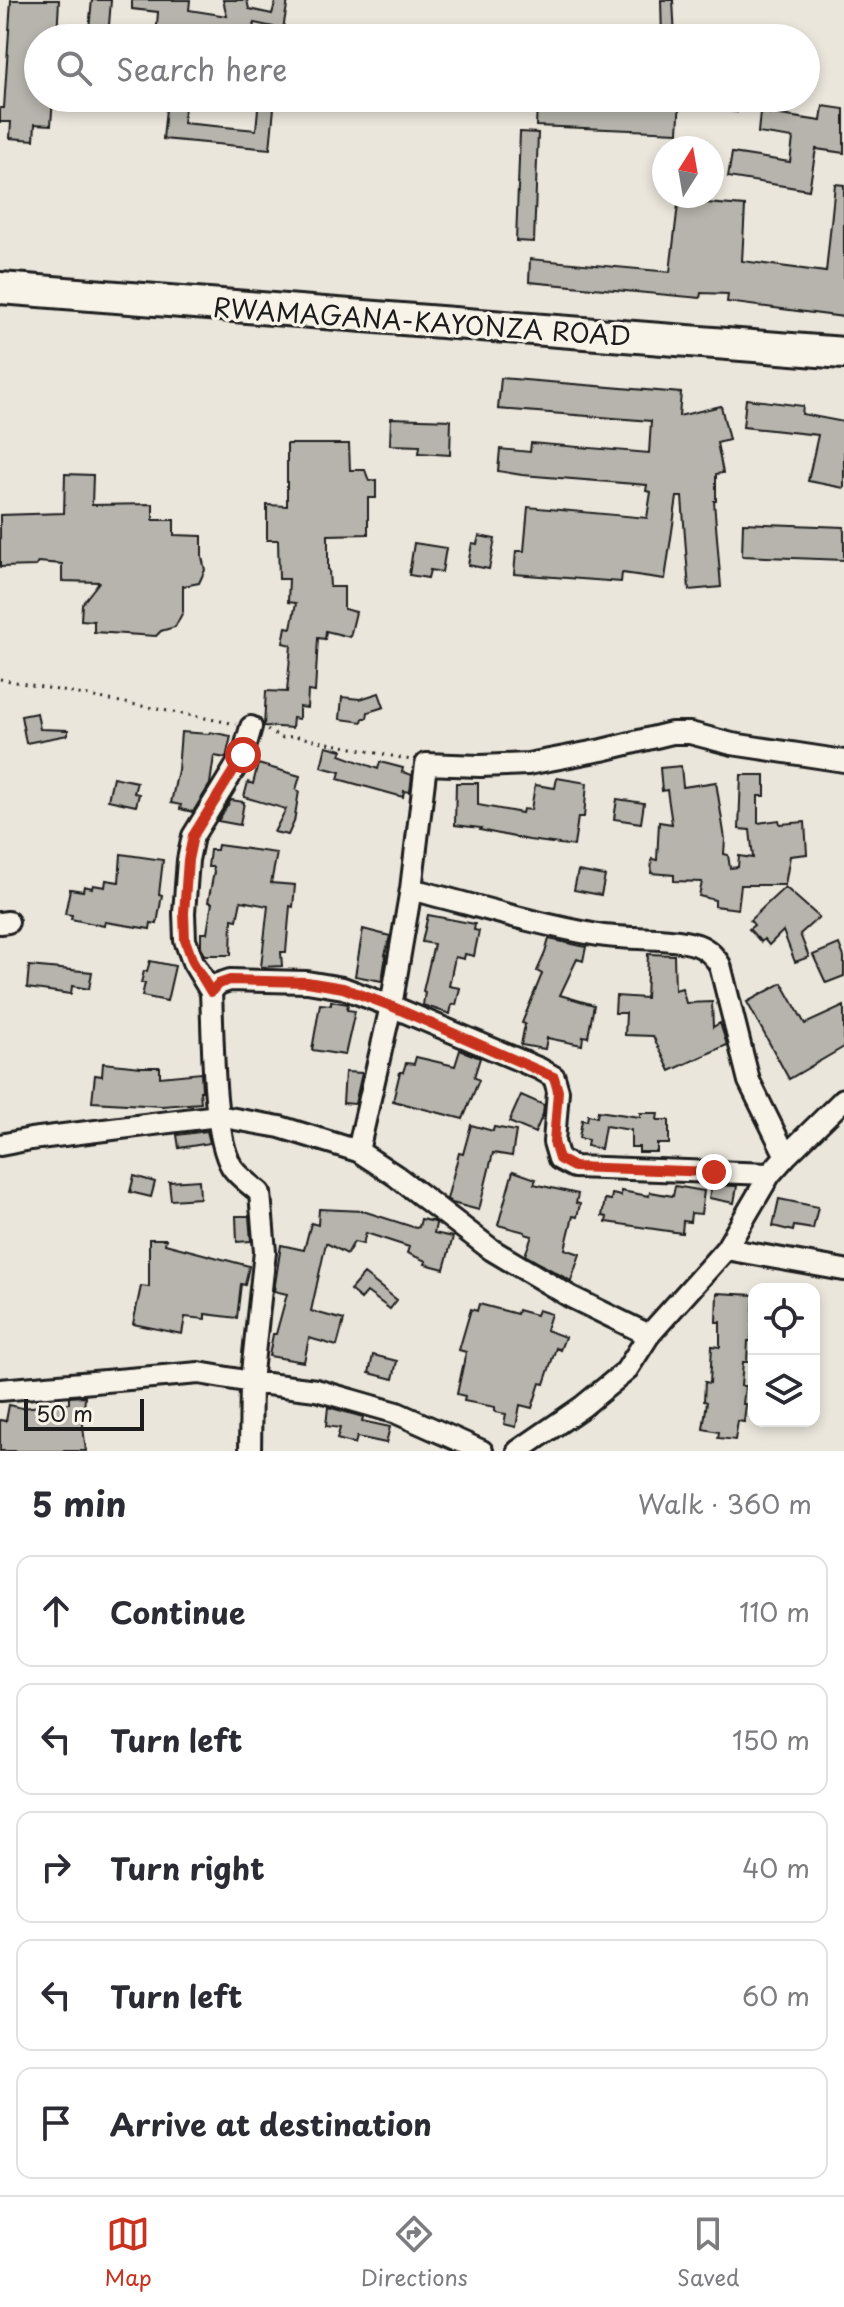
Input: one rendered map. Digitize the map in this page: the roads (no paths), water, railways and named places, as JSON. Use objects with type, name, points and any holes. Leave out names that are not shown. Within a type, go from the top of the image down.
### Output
[{"type":"highway","name":"RWAMAGANA-KAYONZA ROAD","points":[[0,288],[844,353]]},
{"type":"street","points":[[250,1451],[251,1382],[265,1252],[260,1193],[233,1168],[225,1149],[218,1116],[211,992],[193,962],[185,940],[184,913],[193,836],[243,755],[251,727]]},
{"type":"street","points":[[358,1151],[391,1006],[411,889],[426,764],[528,764],[672,733],[690,733],[732,744],[844,761]]},
{"type":"street","points":[[411,889],[572,930],[602,936],[699,945],[712,953],[720,965],[749,1081],[786,1156]]},
{"type":"street","points":[[211,992],[218,984],[230,980],[307,982],[343,988],[554,1077],[558,1091],[554,1142],[559,1159],[574,1167],[770,1174]]},
{"type":"street","points":[[518,1451],[606,1389],[626,1371],[649,1335],[726,1249],[770,1174],[844,1099]]},
{"type":"street","points":[[0,1145],[218,1116],[280,1127],[358,1151],[396,1176],[492,1250],[571,1297],[649,1335]]},
{"type":"street","points":[[726,1249],[844,1270]]},
{"type":"street","points":[[0,1390],[199,1373],[316,1390],[397,1413],[482,1451]]}]
